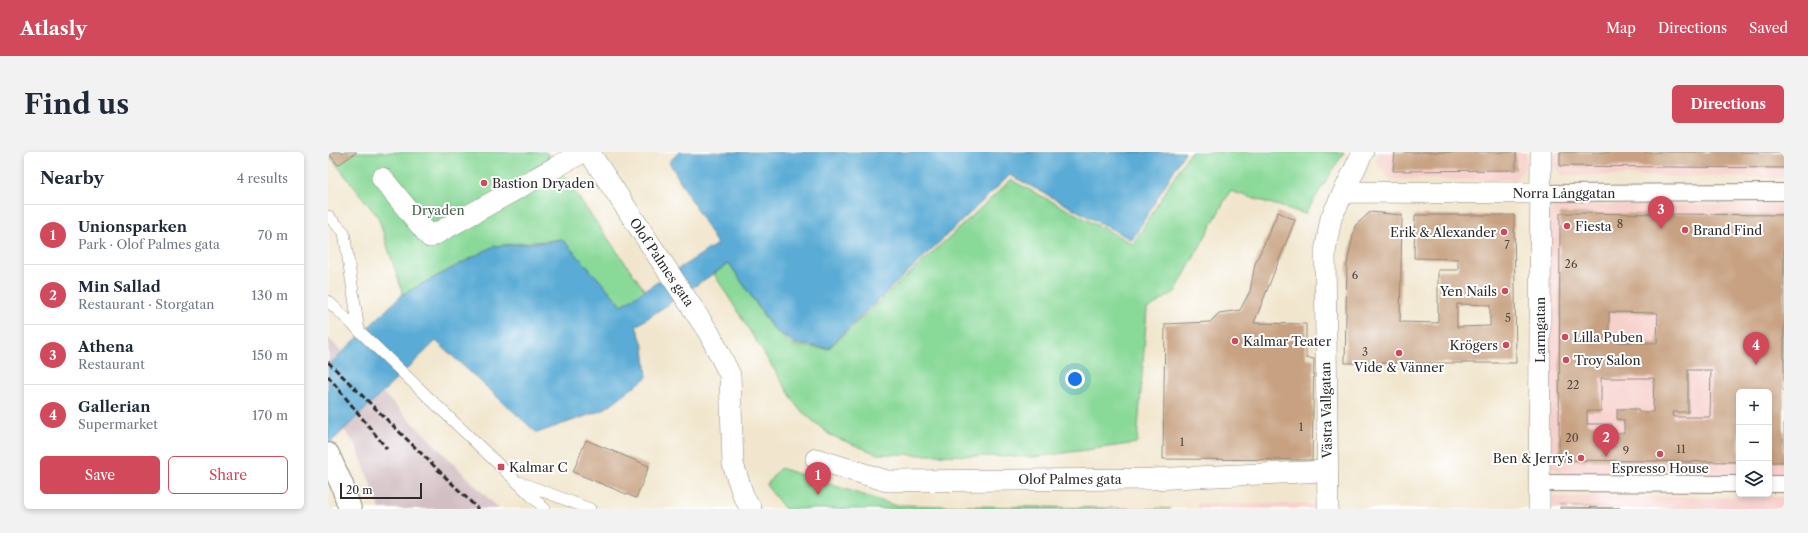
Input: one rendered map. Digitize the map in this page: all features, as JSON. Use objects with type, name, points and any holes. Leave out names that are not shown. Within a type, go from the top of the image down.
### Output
[{"type":"main road","points":[[330,457],[350,509]]},
{"type":"street","points":[[382,178],[430,237],[583,152]]},
{"type":"street","name":"Olof Palmes gata","points":[[589,152],[709,333],[730,375],[733,464],[743,495],[751,509]]},
{"type":"street","name":"Västra Vallgatan","points":[[1328,509],[1325,252],[1331,218],[1364,152]]},
{"type":"street","name":"Larmgatan","points":[[1539,509],[1541,152]]},
{"type":"street","name":"Norra Långgatan","points":[[1345,192],[1784,192]]},
{"type":"street","name":"Olof Palmes gata","points":[[816,458],[887,481],[1152,479],[1327,471]]},
{"type":"street","points":[[1539,483],[1736,484]]},
{"type":"street","points":[[1772,484],[1784,484]]},
{"type":"lane","points":[[328,216],[344,232],[360,331]]},
{"type":"lane","points":[[328,301],[545,509]]},
{"type":"lane","points":[[515,480],[590,509]]},
{"type":"shaded area","points":[[1379,152],[1526,152],[1526,167],[1514,180],[1390,179],[1376,163]]},
{"type":"shaded area","points":[[1547,152],[1784,152],[1784,178],[1562,175],[1547,159]]},
{"type":"shaded area","points":[[1556,205],[1784,205],[1784,475],[1772,476],[1772,389],[1736,389],[1736,476],[1567,478],[1549,465],[1548,213]]},
{"type":"shaded area","points":[[328,338],[499,509],[380,509],[356,445],[328,410]]},
{"type":"shaded area","points":[[1552,497],[1784,497],[1784,509],[1552,509]]},
{"type":"shaded area","points":[[1197,503],[1321,504],[1321,509],[1197,509]]},
{"type":"green space","name":"Dryaden","points":[[328,152],[546,152],[646,292],[622,305],[562,239],[494,246],[403,294],[378,217],[328,154]]},
{"type":"green space","points":[[1190,152],[1344,152],[1305,214],[1230,191],[1175,292],[1147,309],[1137,443],[1035,457],[877,454],[830,435],[799,409],[714,274],[729,263],[772,328],[794,346],[828,349],[1011,180],[1133,244]]},
{"type":"green space","points":[[780,468],[894,505],[1171,509],[785,509],[766,485]]},
{"type":"water","points":[[679,152],[1185,152],[1132,240],[1010,175],[828,348],[795,344],[773,328],[729,263],[636,326],[644,347],[647,377],[603,410],[537,433],[436,341],[328,445],[328,366],[403,294],[494,246],[547,242],[562,239],[622,305],[717,244],[669,162]]},
{"type":"building","points":[[328,152],[357,152],[338,165]]},
{"type":"building","points":[[1395,152],[1516,152],[1516,170],[1393,171]]},
{"type":"building","points":[[1560,152],[1784,152],[1784,168],[1560,166]]},
{"type":"building","name":"Kalmar Teater","points":[[1278,212],[1295,220],[1254,323],[1306,324],[1306,358],[1314,359],[1312,460],[1163,459],[1165,324],[1210,322],[1219,313],[1240,310],[1250,291],[1255,264]]},
{"type":"building","points":[[1370,212],[1402,215],[1400,322],[1438,323],[1438,270],[1458,270],[1458,259],[1414,258],[1415,215],[1514,215],[1516,363],[1345,363],[1347,264],[1355,226]],"holes":[[[1457,304],[1490,305],[1490,326],[1457,327]]]},
{"type":"building","points":[[1560,213],[1784,215],[1784,462],[1772,462],[1772,389],[1736,389],[1736,462],[1559,460]],"holes":[[[1609,312],[1658,313],[1657,343],[1609,342]],[[1688,370],[1711,370],[1710,417],[1673,417],[1672,412],[1688,412]],[[1601,378],[1654,378],[1653,412],[1638,412],[1638,409],[1617,409],[1617,419],[1624,420],[1624,433],[1612,433],[1612,424],[1587,424],[1587,411],[1601,411]]]},
{"type":"building","points":[[586,440],[649,466],[636,498],[573,472]]},
{"type":"building","points":[[1560,507],[1620,508],[1620,509],[1560,509]]},
{"type":"railway","points":[[328,362],[478,509]]},
{"type":"railway","points":[[328,376],[387,449]]},
{"type":"place","name":"Bastion Dryaden","points":[[484,183]]},
{"type":"place","name":"Fiesta","points":[[1567,226]]},
{"type":"place","name":"Athena","points":[[1661,229]]},
{"type":"place","name":"Brand Find","points":[[1685,230]]},
{"type":"place","name":"Erik & Alexander","points":[[1504,232]]},
{"type":"place","name":"Yen Nails","points":[[1505,291]]},
{"type":"place","name":"Lilla Puben","points":[[1565,337]]},
{"type":"place","name":"Kalmar Teater","points":[[1235,341]]},
{"type":"place","name":"Krögers","points":[[1506,345]]},
{"type":"place","name":"Vide & Vänner","points":[[1399,353]]},
{"type":"place","name":"Troy Salon","points":[[1566,360]]},
{"type":"place","name":"Gallerian","points":[[1756,365]]},
{"type":"place","name":"Espresso House","points":[[1660,454]]},
{"type":"place","name":"Min Sallad","points":[[1606,457]]},
{"type":"place","name":"Ben & Jerry's","points":[[1581,458]]},
{"type":"place","name":"Kalmar C","points":[[501,467]]},
{"type":"place","name":"Unionsparken","points":[[818,495]]}]
